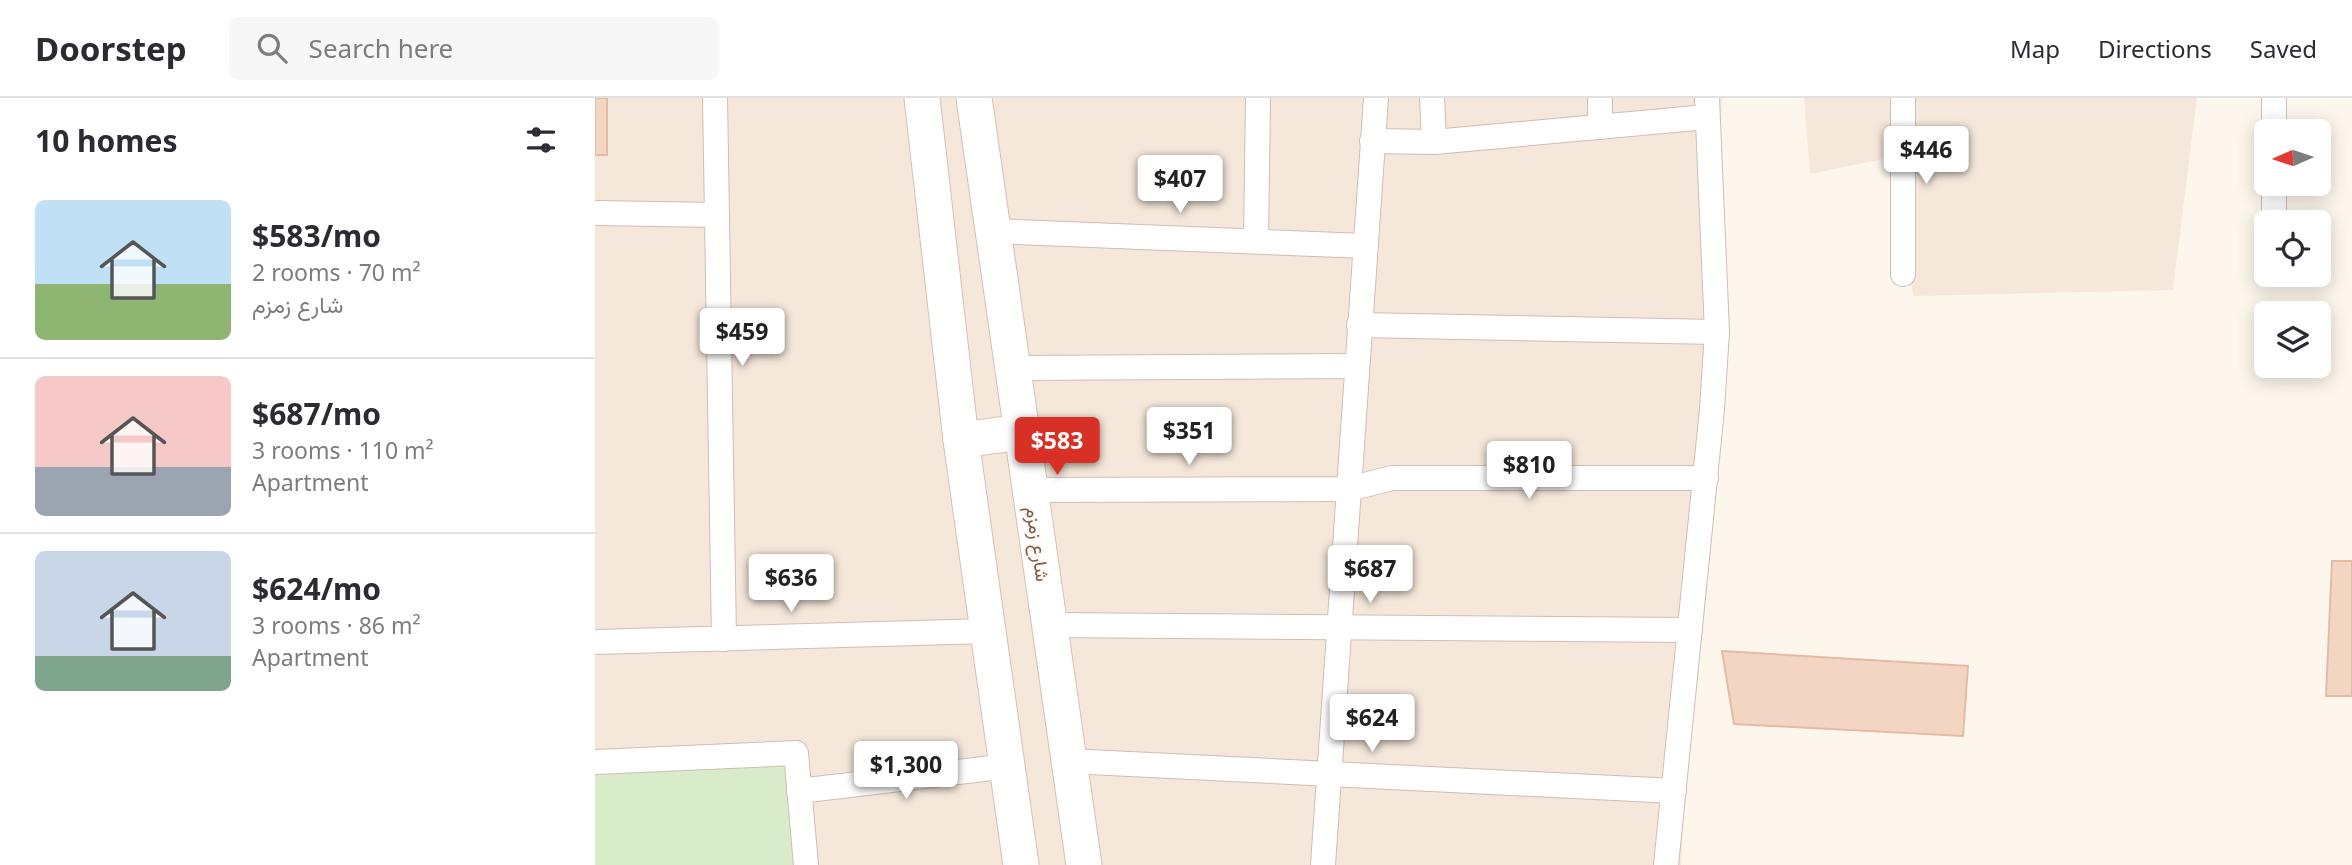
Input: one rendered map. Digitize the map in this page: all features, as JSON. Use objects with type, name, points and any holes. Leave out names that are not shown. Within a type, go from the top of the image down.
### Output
[{"type":"main road","points":[[922,98],[961,440],[1021,865]]},
{"type":"main road","name":"شارع زمزم","points":[[974,98],[1084,865]]},
{"type":"main road","points":[[961,440],[1022,432]]},
{"type":"street","points":[[715,98],[724,639]]},
{"type":"street","points":[[1256,241],[1258,98]]},
{"type":"street","points":[[1323,865],[1376,98]]},
{"type":"street","points":[[1431,98],[1433,142]]},
{"type":"street","points":[[1599,98],[1600,127]]},
{"type":"street","points":[[1903,98],[1903,274]]},
{"type":"street","points":[[2274,98],[2274,119]]},
{"type":"street","points":[[1372,141],[1433,142],[1600,127],[1707,107],[1717,332],[1706,478],[1666,865]]},
{"type":"street","points":[[595,213],[717,215]]},
{"type":"street","points":[[993,230],[1365,246]]},
{"type":"street","points":[[1359,325],[1717,332]]},
{"type":"street","points":[[1014,368],[1357,366]]},
{"type":"street","points":[[1030,490],[1349,489],[1392,478],[1706,478]]},
{"type":"street","points":[[1050,625],[1690,630]]},
{"type":"street","points":[[595,642],[988,631]]},
{"type":"street","points":[[595,762],[796,754],[806,865]]},
{"type":"street","points":[[1069,761],[1674,790]]},
{"type":"street","points":[[799,791],[1008,766]]},
{"type":"shaded area","points":[[595,98],[1722,98],[1715,273],[1681,865],[595,865]]},
{"type":"shaded area","points":[[1804,98],[2197,98],[2173,290],[1913,296],[1893,157],[1810,174]]},
{"type":"green space","points":[[796,753],[801,865],[595,865],[595,769]]},
{"type":"building","points":[[595,98],[607,98],[607,155],[595,155]]},
{"type":"building","points":[[2332,561],[2352,561],[2352,696],[2326,696]]},
{"type":"building","points":[[1722,651],[1968,666],[1963,736],[1734,724]]}]
